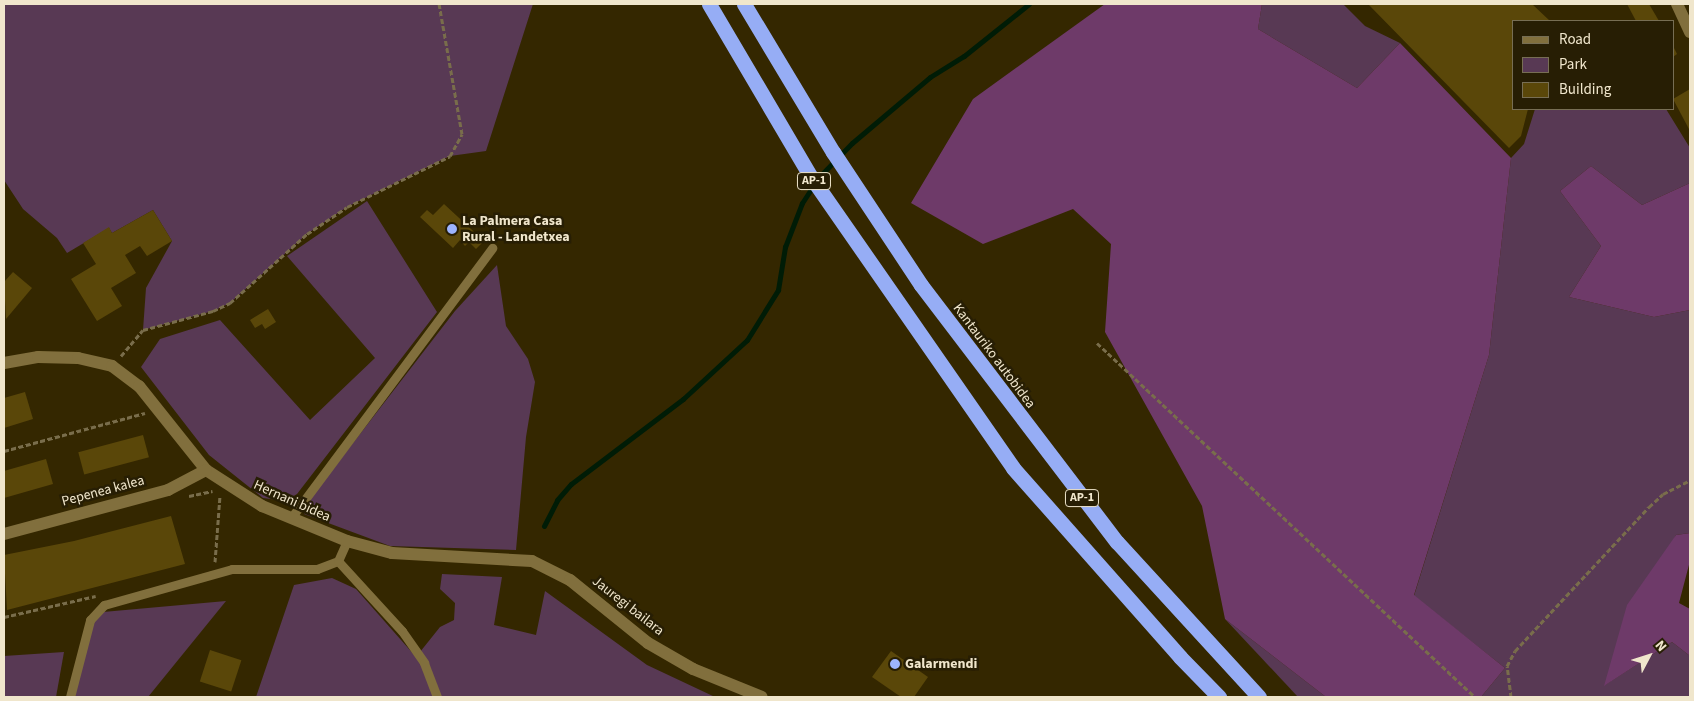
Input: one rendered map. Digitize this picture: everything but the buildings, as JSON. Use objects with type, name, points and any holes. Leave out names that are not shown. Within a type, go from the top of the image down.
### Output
[{"type":"highway","name":"AP-1","points":[[708,4],[811,177],[900,308],[1013,468],[1180,658],[1219,697]]},
{"type":"highway","name":"Kantauriko autobidea","points":[[744,4],[833,152],[921,285],[1116,542],[1259,697]]},
{"type":"street","points":[[1677,7],[1690,32]]},
{"type":"street","name":"Hernani bidea","points":[[4,363],[38,357],[78,358],[112,366],[139,386],[206,470],[262,506],[346,541],[392,553],[532,561]]},
{"type":"street","name":"Pepenea kalea","points":[[4,534],[168,490],[206,470]]},
{"type":"street","name":"Jauregi bailara","points":[[532,561],[570,580],[648,644],[693,669],[762,697]]},
{"type":"lane","points":[[291,518],[492,248]]},
{"type":"lane","points":[[338,561],[346,541]]},
{"type":"lane","points":[[70,697],[90,620],[104,605],[232,569],[301,571],[338,561]]},
{"type":"lane","points":[[338,561],[402,631],[424,663],[437,697]]},
{"type":"path","points":[[112,366],[143,330],[213,311],[230,303],[307,234],[347,207],[450,156],[462,134],[439,4]]},
{"type":"path","points":[[1097,343],[1475,697]]},
{"type":"path","points":[[4,451],[149,412],[143,407]]},
{"type":"path","points":[[1511,697],[1507,666],[1515,651],[1649,507],[1663,494],[1690,480]]},
{"type":"path","points":[[215,565],[220,495]]},
{"type":"path","points":[[4,617],[100,595]]},
{"type":"green space","points":[[4,4],[533,4],[486,151],[450,156],[347,207],[307,234],[230,303],[213,311],[143,330],[146,288],[172,241],[153,210],[112,233],[109,228],[67,253],[57,238],[23,209],[4,180]]},
{"type":"green space","points":[[1262,4],[1343,4],[1365,26],[1400,43],[1357,88],[1258,29]]},
{"type":"green space","points":[[1535,110],[1667,110],[1690,148],[1690,183],[1642,205],[1591,166],[1560,191],[1601,246],[1569,297],[1654,317],[1690,310],[1690,533],[1676,535],[1605,685],[1672,642],[1690,656],[1690,697],[1481,697],[1505,668],[1414,596],[1489,355],[1511,158],[1524,144]]},
{"type":"green space","points":[[367,201],[437,312],[297,494],[285,501],[263,498],[209,455],[141,367],[160,339],[220,320],[310,420],[375,358],[287,256]]},
{"type":"green space","points":[[497,265],[506,326],[528,359],[535,382],[526,437],[516,550],[390,546],[304,514],[309,500],[455,311]]},
{"type":"green space","points":[[442,574],[502,577],[494,625],[536,635],[545,591],[647,665],[715,697],[256,697],[294,585],[332,578],[356,589],[416,657],[440,627],[454,620],[455,603],[440,589]]},
{"type":"green space","points":[[226,601],[148,697],[70,697],[90,620],[103,612]]},
{"type":"green space","points":[[1225,619],[1326,697],[1298,697]]},
{"type":"green space","points":[[64,652],[56,697],[4,697],[4,656]]},
{"type":"shaded area","points":[[1105,4],[1262,4],[1258,29],[1357,88],[1400,43],[1511,158],[1489,355],[1414,595],[1505,668],[1481,697],[1326,697],[1225,619],[1202,506],[1105,332],[1111,244],[1073,209],[983,244],[911,203],[973,99]]},
{"type":"shaded area","points":[[1591,166],[1642,205],[1690,183],[1690,310],[1654,317],[1569,297],[1601,246],[1560,191]]},
{"type":"shaded area","points":[[1690,533],[1690,561],[1679,603],[1690,609],[1690,656],[1672,642],[1604,686],[1627,605],[1676,535]]},
{"type":"waterway","points":[[544,526],[557,500],[571,484],[683,399],[747,340],[778,290],[785,247],[802,203],[819,177],[852,143],[930,77],[964,56],[1029,4]]},
{"type":"place","name":"La Palmera Casa Rural - Landetxea","points":[[452,229]]},
{"type":"place","name":"Galarmendi","points":[[895,664]]}]
